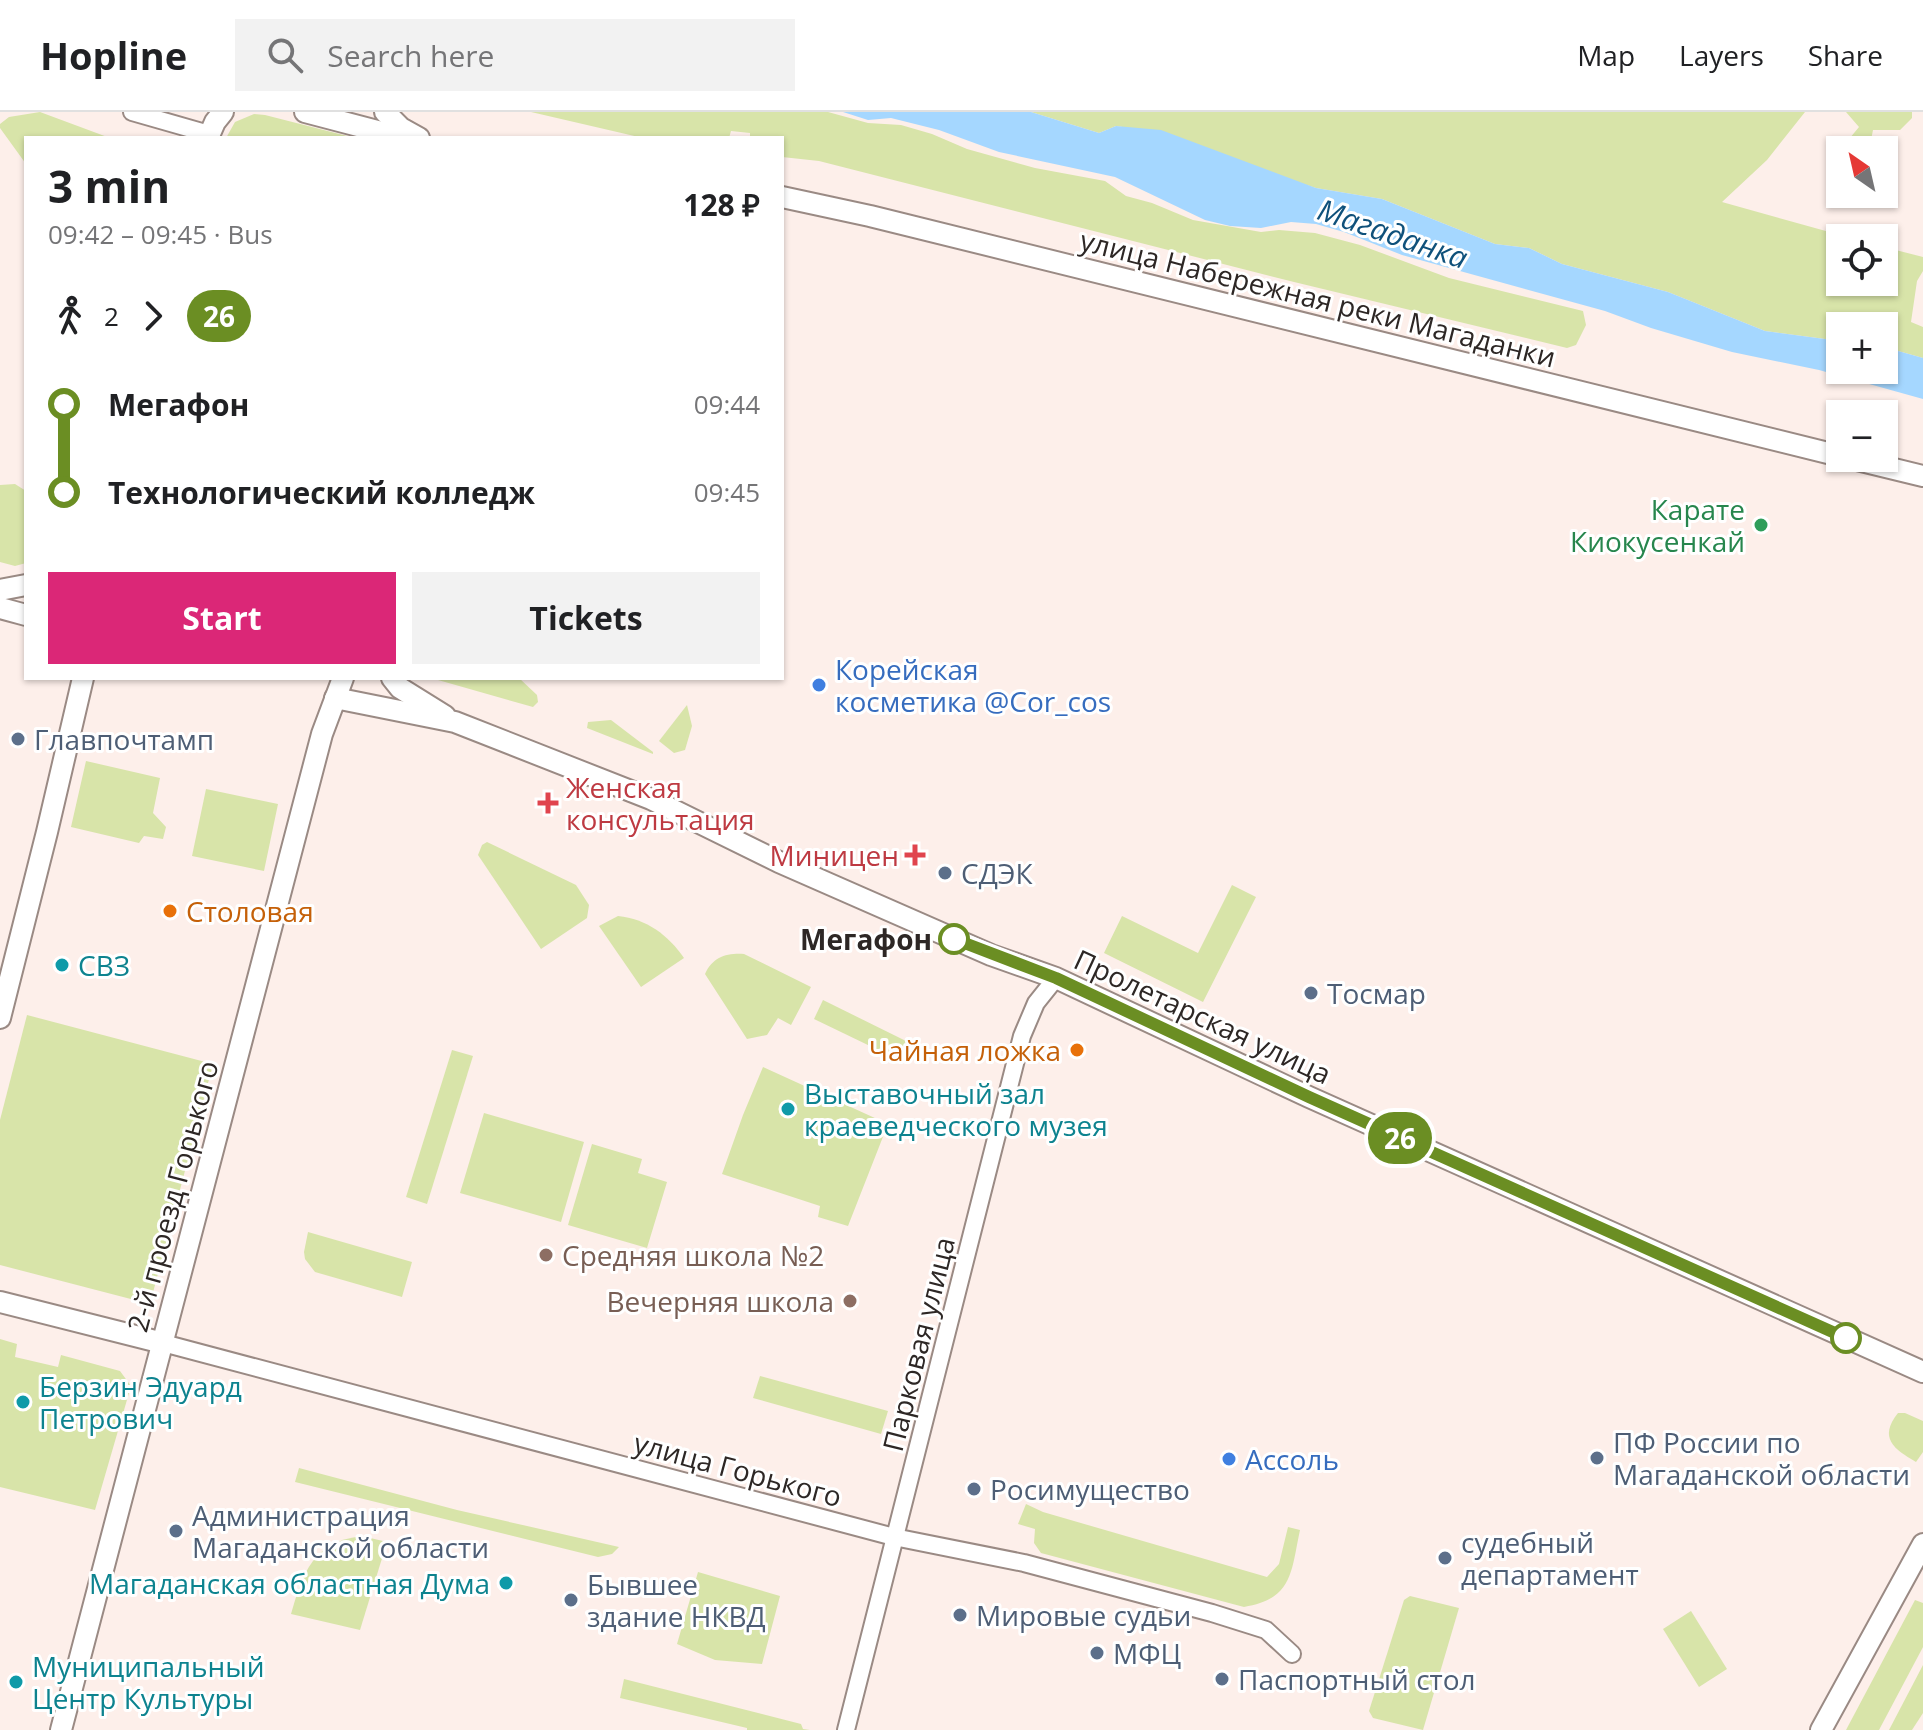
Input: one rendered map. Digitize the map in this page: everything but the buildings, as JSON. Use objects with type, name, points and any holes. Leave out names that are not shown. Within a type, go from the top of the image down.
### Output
[{"type":"street","points":[[132,112],[209,136],[223,112]]},
{"type":"street","points":[[307,112],[397,136]]},
{"type":"street","points":[[385,112],[401,128],[415,136]]},
{"type":"street","name":"улица Набережная реки Магаданки","points":[[784,197],[1826,453]]},
{"type":"street","points":[[1898,470],[1923,476]]},
{"type":"street","points":[[0,590],[24,585]]},
{"type":"street","points":[[0,608],[24,614]]},
{"type":"street","points":[[0,1018],[83,680]]},
{"type":"street","name":"2-й проезд Горького","points":[[61,1730],[300,816],[322,734],[342,680]]},
{"type":"street","name":"Пролетарская улица","points":[[394,680],[400,688],[455,722]]},
{"type":"street","name":"Пролетарская улица","points":[[335,698],[455,722],[651,799],[779,862],[991,955],[1056,978],[1309,1097],[1923,1372]]},
{"type":"street","name":"Парковая улица","points":[[846,1730],[1022,1036],[1036,1003],[1056,978]]},
{"type":"street","points":[[0,1302],[163,1343]]},
{"type":"street","name":"улица Горького","points":[[163,1343],[894,1537],[1024,1563],[1212,1613],[1266,1630],[1292,1654]]},
{"type":"street","points":[[1821,1730],[1923,1544]]},
{"type":"green space","points":[[40,112],[105,136],[24,136],[24,161],[0,128],[0,124],[9,117]]},
{"type":"green space","points":[[531,112],[828,112],[868,123],[901,125],[967,149],[1035,168],[1105,181],[1126,196],[1193,220],[1261,232],[1315,233],[1360,245],[1449,278],[1583,311],[1586,325],[1576,345],[1567,348],[819,161],[784,157],[784,136],[750,136],[750,133],[731,131],[730,136],[634,136]]},
{"type":"green space","points":[[1031,112],[1805,112],[1767,160],[1722,202],[1826,231],[1826,296],[1898,296],[1898,251],[1923,257],[1923,271],[1917,281],[1911,322],[1923,327],[1923,358],[1898,351],[1898,312],[1826,312],[1826,339],[1765,331],[1668,292],[1562,264],[1529,248],[1495,244],[1382,199],[1316,188],[1129,128],[1116,126],[1099,133]]},
{"type":"green space","points":[[1846,112],[1912,112],[1912,118],[1900,130],[1873,130],[1872,136],[1852,136],[1859,127]]},
{"type":"green space","points":[[254,114],[265,115],[347,136],[227,136],[235,122]]},
{"type":"green space","points":[[15,484],[24,490],[24,564],[15,566],[0,562],[0,485]]},
{"type":"green space","points":[[438,680],[521,680],[537,695],[538,702],[533,707]]},
{"type":"green space","points":[[687,705],[692,726],[685,750],[674,753],[659,741]]},
{"type":"green space","points":[[611,720],[653,754],[587,728],[588,722]]},
{"type":"green space","points":[[86,761],[160,778],[153,813],[166,827],[163,839],[144,836],[139,843],[71,827]]},
{"type":"green space","points":[[206,789],[278,804],[264,871],[192,856]]},
{"type":"green space","points":[[487,842],[576,885],[589,905],[587,918],[541,949],[478,855],[482,845]]},
{"type":"green space","points":[[1232,885],[1256,897],[1203,1002],[1104,953],[1122,916],[1198,953]]},
{"type":"green space","points":[[618,916],[656,930],[684,958],[641,987],[599,926]]},
{"type":"green space","points":[[744,954],[811,987],[791,1025],[778,1018],[767,1035],[747,1039],[705,974],[721,957]]},
{"type":"green space","points":[[823,1000],[908,1042],[899,1060],[814,1019]]},
{"type":"green space","points":[[27,1015],[213,1064],[150,1304],[0,1265],[0,1120]]},
{"type":"green space","points":[[452,1050],[473,1056],[427,1204],[406,1197]]},
{"type":"green space","points":[[763,1067],[888,1124],[848,1226],[818,1217],[820,1206],[722,1174]]},
{"type":"green space","points":[[484,1113],[584,1142],[561,1222],[460,1193]]},
{"type":"green space","points":[[592,1144],[642,1159],[638,1173],[667,1182],[647,1248],[568,1225]]},
{"type":"green space","points":[[308,1232],[412,1262],[402,1297],[315,1272],[305,1259]]},
{"type":"green space","points":[[0,1339],[17,1344],[15,1357],[58,1367],[61,1355],[120,1371],[131,1386],[95,1510],[0,1487]]},
{"type":"green space","points":[[760,1376],[888,1411],[881,1434],[753,1398]]},
{"type":"green space","points":[[1898,1413],[1923,1421],[1923,1452],[1916,1462],[1891,1442],[1889,1429]]},
{"type":"green space","points":[[299,1468],[457,1510],[619,1547],[612,1554],[598,1557],[295,1482]]},
{"type":"green space","points":[[1026,1504],[1043,1512],[1267,1577],[1279,1564],[1288,1527],[1300,1530],[1291,1571],[1281,1590],[1272,1598],[1244,1607],[1041,1553],[1034,1543],[1035,1529],[1018,1524]]},
{"type":"green space","points":[[362,1536],[387,1542],[360,1630],[291,1614],[306,1572],[321,1552],[345,1539]]},
{"type":"green space","points":[[698,1572],[780,1596],[762,1664],[715,1660],[677,1644]]},
{"type":"green space","points":[[1410,1596],[1459,1608],[1423,1730],[1373,1718],[1369,1711],[1404,1600]]},
{"type":"green space","points":[[1915,1600],[1923,1603],[1923,1647],[1879,1730],[1846,1730]]},
{"type":"green space","points":[[1691,1611],[1727,1669],[1699,1687],[1663,1629]]},
{"type":"green space","points":[[1923,1665],[1923,1713],[1912,1730],[1889,1730]]},
{"type":"green space","points":[[624,1679],[801,1724],[803,1729],[810,1730],[747,1730],[620,1698]]},
{"type":"water","name":"Магаданка","points":[[843,112],[1031,112],[1099,133],[1116,126],[1161,130],[1316,188],[1382,199],[1495,244],[1529,248],[1562,264],[1668,292],[1765,331],[1826,339],[1826,372],[1732,352],[1605,311],[1402,255],[1316,224],[1291,222],[1261,228],[1230,226],[1205,220],[1115,177],[999,152],[939,130],[891,118],[868,120]]},
{"type":"water","points":[[1898,351],[1923,358],[1923,399],[1869,384],[1898,384]]},
{"type":"bus line","name":"26","points":[[954,939],[1056,978],[1309,1097],[1846,1338]]},
{"type":"place","name":"Карате Киокусенкай","points":[[1761,525]]},
{"type":"place","name":"Корейская косметика @Cor_cos","points":[[819,685]]},
{"type":"place","name":"Главпочтамп","points":[[18,739]]},
{"type":"place","name":"Женская консультация","points":[[548,803]]},
{"type":"place","name":"Миницен","points":[[915,855]]},
{"type":"place","name":"СДЭК","points":[[945,873]]},
{"type":"place","name":"Столовая","points":[[170,911]]},
{"type":"place","name":"Мегафон","points":[[954,939]]},
{"type":"place","name":"СВЗ","points":[[62,965]]},
{"type":"place","name":"Тосмар","points":[[1311,993]]},
{"type":"place","name":"Чайная ложка","points":[[1077,1050]]},
{"type":"place","name":"Выставочный зал краеведческого музея","points":[[788,1109]]},
{"type":"place","name":"Средняя школа №2","points":[[546,1255]]},
{"type":"place","name":"Вечерняя школа","points":[[850,1301]]},
{"type":"place","name":"Берзин Эдуард Петрович","points":[[23,1402]]},
{"type":"place","name":"ПФ России по Магаданской области","points":[[1597,1458]]},
{"type":"place","name":"Ассоль","points":[[1229,1459]]},
{"type":"place","name":"Росимущество","points":[[974,1489]]},
{"type":"place","name":"Администрация Магаданской области","points":[[176,1531]]},
{"type":"place","name":"судебный департамент","points":[[1445,1558]]},
{"type":"place","name":"Магаданская областная Дума","points":[[506,1583]]},
{"type":"place","name":"Бывшее здание НКВД","points":[[571,1600]]},
{"type":"place","name":"Мировые судьи","points":[[960,1615]]},
{"type":"place","name":"МФЦ","points":[[1097,1653]]},
{"type":"place","name":"Паспортный стол","points":[[1222,1679]]},
{"type":"place","name":"Муниципальный Центр Культуры","points":[[16,1682]]}]
